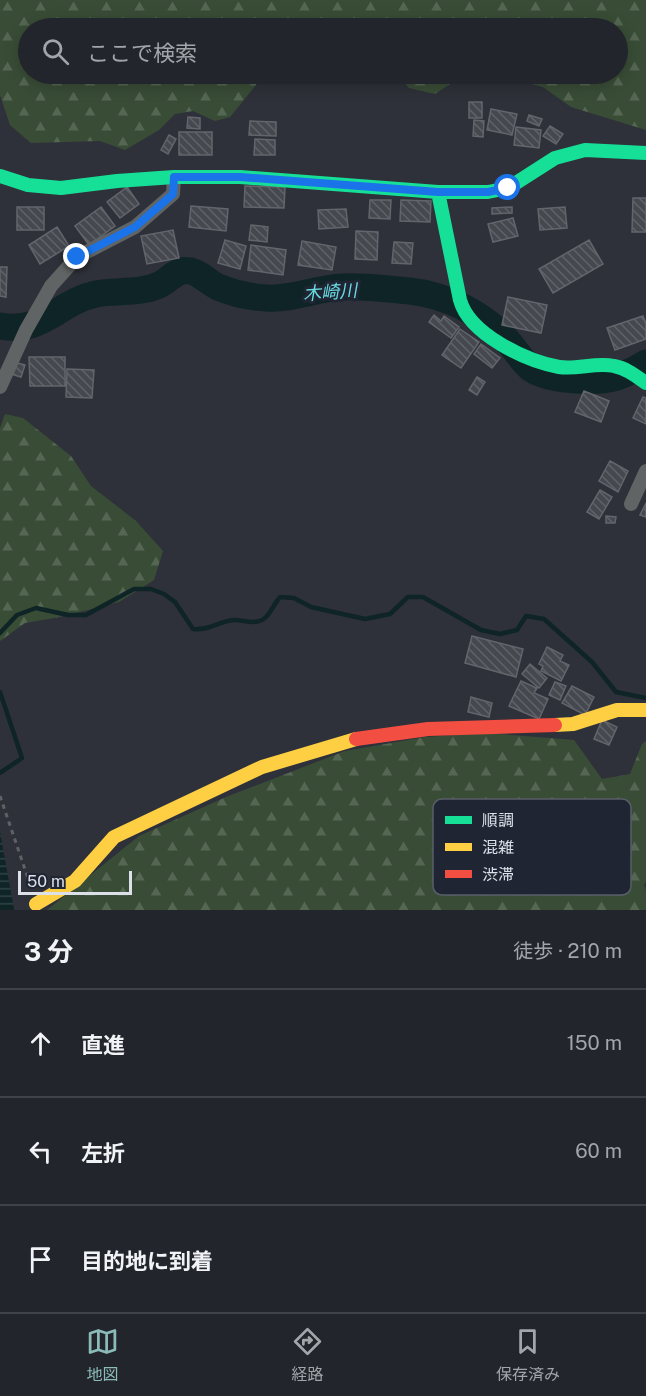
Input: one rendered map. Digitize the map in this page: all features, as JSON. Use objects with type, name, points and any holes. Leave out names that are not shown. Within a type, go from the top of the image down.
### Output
[{"type":"street","points":[[0,176],[28,185],[61,188],[174,177],[240,177],[438,192],[488,192],[508,188],[555,158],[585,150],[646,153]]},
{"type":"street","points":[[0,387],[26,330],[51,286],[77,257],[135,227],[173,194],[174,177]]},
{"type":"street","points":[[438,192],[444,232],[466,316],[504,345],[525,355],[558,367],[610,365],[646,383]]},
{"type":"street","points":[[631,504],[646,471]]},
{"type":"street","points":[[36,904],[75,881],[114,837],[262,767],[350,740],[428,729],[573,724],[617,710],[646,710]]},
{"type":"path","points":[[0,796],[36,904]]},
{"type":"green space","points":[[0,0],[646,0],[646,130],[571,107],[543,87],[531,84],[628,84],[628,18],[18,18],[18,84],[256,85],[230,117],[215,121],[193,111],[175,114],[159,130],[125,150],[100,141],[31,143],[10,125],[0,95]]},
{"type":"green space","points":[[406,84],[450,84],[435,94],[409,88]]},
{"type":"green space","points":[[5,414],[23,418],[71,456],[91,486],[136,521],[163,551],[154,580],[119,602],[25,623],[0,641],[0,428]]},
{"type":"green space","points":[[487,733],[574,740],[602,779],[630,774],[642,744],[646,741],[646,881],[644,885],[646,910],[47,910],[139,836],[226,797],[345,751],[425,737]]},
{"type":"shaded area","points":[[0,832],[14,909],[14,910],[0,910]]},
{"type":"building","points":[[469,102],[482,102],[482,118],[469,118]]},
{"type":"building","points":[[491,109],[517,114],[512,135],[487,130]]},
{"type":"building","points":[[529,115],[542,119],[539,126],[527,121]]},
{"type":"building","points":[[188,117],[200,118],[200,129],[187,128]]},
{"type":"building","points":[[474,120],[484,121],[483,137],[473,136]]},
{"type":"building","points":[[250,121],[276,122],[276,136],[249,135]]},
{"type":"building","points":[[550,126],[563,134],[556,144],[543,136]]},
{"type":"building","points":[[516,127],[541,130],[539,148],[514,145]]},
{"type":"building","points":[[179,132],[212,132],[212,155],[179,155]]},
{"type":"building","points":[[169,135],[176,139],[168,154],[161,150]]},
{"type":"building","points":[[255,139],[275,140],[275,155],[254,155]]},
{"type":"building","points":[[245,186],[285,187],[284,208],[244,207]]},
{"type":"building","points":[[127,187],[139,204],[120,218],[107,202]]},
{"type":"building","points":[[633,198],[646,198],[646,232],[632,232]]},
{"type":"building","points":[[370,200],[391,200],[390,219],[369,218]]},
{"type":"building","points":[[401,200],[431,201],[430,222],[400,221]]},
{"type":"building","points":[[191,206],[228,209],[226,231],[189,227]]},
{"type":"building","points":[[17,207],[44,207],[44,230],[17,230]]},
{"type":"building","points":[[101,207],[115,226],[89,245],[75,226]]},
{"type":"building","points":[[512,207],[512,213],[492,214],[492,208]]},
{"type":"building","points":[[565,207],[567,228],[540,230],[538,209]]},
{"type":"building","points":[[346,209],[348,227],[319,229],[318,210]]},
{"type":"building","points":[[513,218],[518,236],[493,242],[488,224]]},
{"type":"building","points":[[251,225],[268,227],[267,242],[249,240]]},
{"type":"building","points":[[57,227],[69,246],[40,264],[29,245]]},
{"type":"building","points":[[173,230],[179,258],[147,264],[141,236]]},
{"type":"building","points":[[356,231],[378,232],[377,260],[355,259]]},
{"type":"building","points":[[225,240],[246,246],[240,269],[218,263]]},
{"type":"building","points":[[589,240],[603,264],[553,293],[539,269]]},
{"type":"building","points":[[302,241],[336,247],[332,270],[298,265]]},
{"type":"building","points":[[394,242],[413,243],[411,264],[392,263]]},
{"type":"building","points":[[251,245],[286,250],[283,275],[248,270]]},
{"type":"building","points":[[0,267],[7,267],[6,297],[0,296]]},
{"type":"building","points":[[508,297],[547,305],[541,333],[502,325]]},
{"type":"building","points":[[434,315],[441,321],[444,316],[459,327],[451,338],[429,322]]},
{"type":"building","points":[[643,316],[646,324],[646,339],[615,350],[607,328]]},
{"type":"building","points":[[460,329],[479,342],[461,368],[442,355]]},
{"type":"building","points":[[481,344],[500,358],[492,368],[474,354]]},
{"type":"building","points":[[29,357],[65,357],[65,386],[30,386]]},
{"type":"building","points":[[14,362],[25,365],[21,377],[11,374]]},
{"type":"building","points":[[67,369],[94,370],[92,398],[66,397]]},
{"type":"building","points":[[477,377],[485,382],[477,395],[469,390]]},
{"type":"building","points":[[584,391],[609,401],[601,422],[575,412]]},
{"type":"building","points":[[643,397],[646,398],[646,424],[633,418]]},
{"type":"building","points":[[610,461],[628,471],[618,492],[599,481]]},
{"type":"building","points":[[600,490],[612,497],[599,519],[587,512]]},
{"type":"building","points":[[646,503],[646,517],[640,515]]},
{"type":"building","points":[[606,516],[616,517],[615,523],[606,523]]},
{"type":"building","points":[[472,636],[523,649],[516,677],[465,663]]},
{"type":"building","points":[[547,647],[563,655],[560,661],[569,665],[561,681],[541,671],[543,666],[539,664]]},
{"type":"building","points":[[530,664],[547,678],[539,688],[522,674]]},
{"type":"building","points":[[521,681],[537,688],[534,693],[548,699],[539,719],[509,706]]},
{"type":"building","points":[[555,682],[566,686],[560,700],[549,695]]},
{"type":"building","points":[[572,686],[594,697],[585,715],[562,703]]},
{"type":"building","points":[[471,697],[492,703],[489,717],[468,712]]},
{"type":"building","points":[[602,720],[617,727],[609,745],[594,739]]},
{"type":"waterway","name":"木崎川","points":[[0,326],[28,326],[40,322],[83,298],[96,294],[152,288],[179,272],[192,271],[223,289],[260,297],[276,298],[351,287],[410,291],[437,297],[475,313],[506,339],[529,367],[537,372],[559,378],[608,379],[625,374],[646,363]]},
{"type":"waterway","points":[[0,633],[17,615],[36,608],[68,615],[86,615],[134,589],[151,589],[164,594],[175,602],[193,629],[234,620],[251,622],[262,620],[280,597],[294,598],[311,607],[365,619],[390,614],[408,597],[423,597],[481,630],[500,634],[517,630],[526,616],[544,619],[592,662],[616,692],[646,698]]},
{"type":"waterway","points":[[0,692],[22,758],[0,773]]},
{"type":"traffic: fast","points":[[0,176],[28,185],[61,188],[174,177],[240,177],[438,192],[488,192],[508,188],[555,158],[585,150],[646,153]]},
{"type":"traffic: fast","points":[[438,192],[460,300],[465,312],[475,324],[500,344],[531,359],[566,368],[614,366],[627,370],[646,383]]},
{"type":"traffic: slow","points":[[555,725],[573,724],[617,710],[646,710]]},
{"type":"traffic: slow","points":[[36,904],[75,881],[114,837],[262,767],[356,739]]},
{"type":"traffic: jam","points":[[356,739],[428,729],[555,725]]},
{"type":"route","points":[[77,257],[135,227],[173,194],[174,177],[240,177],[438,192],[488,192],[508,188]]}]
